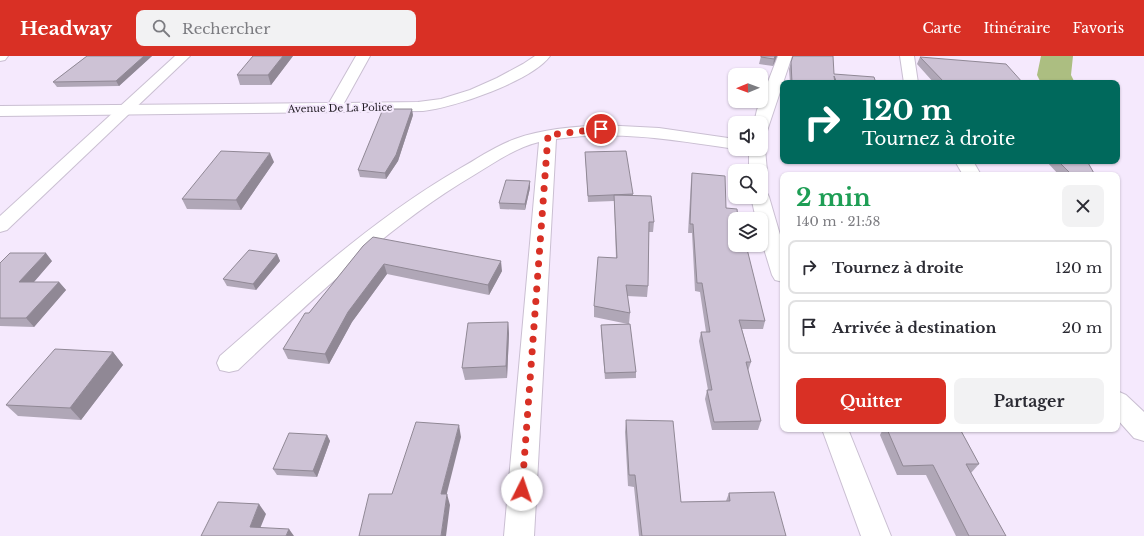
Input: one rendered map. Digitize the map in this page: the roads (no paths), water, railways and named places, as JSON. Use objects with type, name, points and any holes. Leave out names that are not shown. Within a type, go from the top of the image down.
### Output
[{"type":"street","points":[[0,226],[183,56]]},
{"type":"street","points":[[334,108],[363,56]]},
{"type":"street","name":"Avenue De La Police","points":[[0,111],[418,107],[438,105],[457,100],[526,69],[540,60],[543,56]]},
{"type":"street","points":[[764,116],[785,56]]},
{"type":"street","points":[[907,56],[911,80]]},
{"type":"street","points":[[230,363],[365,243],[448,181],[514,145],[548,135],[581,131],[620,130],[648,132],[728,143]]},
{"type":"street","points":[[519,536],[548,135]]},
{"type":"street","points":[[762,204],[780,265]]},
{"type":"street","points":[[1120,405],[1144,430]]},
{"type":"street","points":[[836,432],[876,536]]},
{"type":"waterway","points":[[1056,80],[1054,75],[1057,56]]}]
